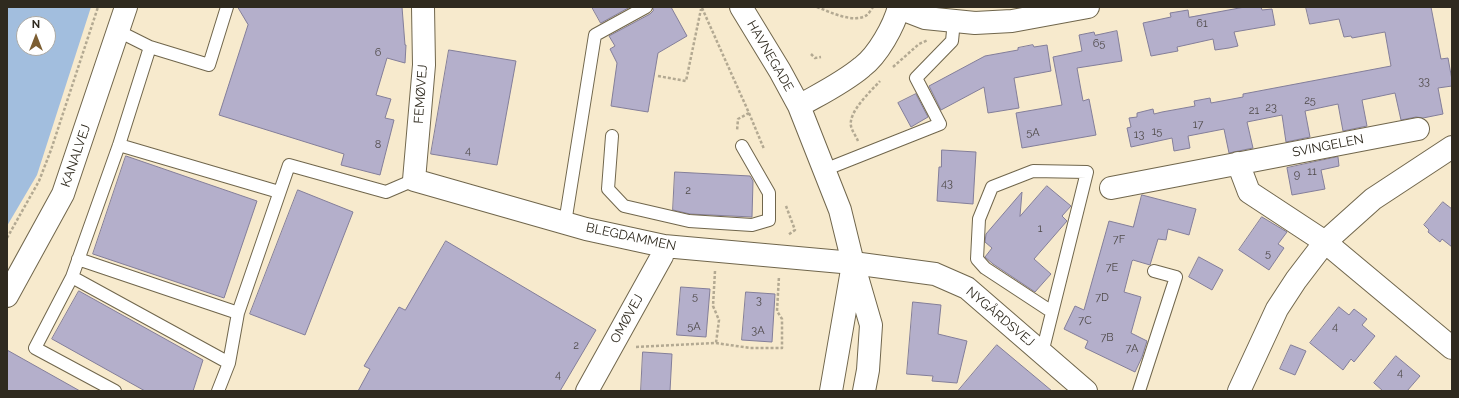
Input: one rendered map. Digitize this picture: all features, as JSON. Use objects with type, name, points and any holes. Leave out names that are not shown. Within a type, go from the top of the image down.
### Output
[{"type":"street","name":"KANALVEJ","points":[[7,296],[64,194],[126,7]]},
{"type":"street","name":"FEMØVEJ","points":[[414,180],[424,65],[423,7]]},
{"type":"street","name":"HAVNEGADE","points":[[740,7],[780,71],[798,106],[840,210],[871,325],[868,370],[864,391]]},
{"type":"street","points":[[798,106],[840,83],[864,67],[884,42],[897,15],[899,7],[953,29],[975,23],[1012,22],[1088,7]]},
{"type":"street","name":"SVINGELEN","points":[[1111,188],[1418,129]]},
{"type":"street","points":[[1239,391],[1277,309],[1296,280],[1325,242],[1374,199],[1452,147]]},
{"type":"street","points":[[1238,163],[1249,192],[1325,242],[1452,348]]},
{"type":"street","name":"BLEGDAMMEN","points":[[414,180],[565,223],[664,246],[853,262]]},
{"type":"street","name":"OMØVEJ","points":[[587,391],[662,256],[664,246]]},
{"type":"street","points":[[831,391],[853,262]]},
{"type":"street","name":"NYGÅRDSVEJ","points":[[853,262],[935,274],[967,288],[1086,391]]},
{"type":"lane","points":[[118,32],[155,49],[209,65],[227,7]]},
{"type":"lane","points":[[565,223],[595,35],[640,8]]},
{"type":"lane","points":[[824,170],[940,124],[916,78],[952,41],[953,29]]},
{"type":"lane","points":[[115,391],[35,348],[72,277],[155,49]]},
{"type":"lane","points":[[612,136],[608,189],[624,206],[688,221],[752,225],[769,220],[769,193],[742,146]]},
{"type":"lane","points":[[119,145],[279,192]]},
{"type":"lane","points":[[218,391],[229,363],[238,313],[289,165],[386,192],[414,180]]},
{"type":"lane","points":[[1042,353],[1087,172],[1033,171],[992,186],[979,219],[977,260],[985,268],[1052,312]]},
{"type":"lane","points":[[78,259],[238,313]]},
{"type":"lane","points":[[1139,391],[1176,277],[1154,270]]},
{"type":"lane","points":[[72,277],[229,363]]},
{"type":"path","points":[[7,238],[39,181],[51,150],[98,7]]},
{"type":"path","points":[[817,7],[843,17],[856,18],[867,15],[873,7]]},
{"type":"path","points":[[658,76],[686,81],[701,8]]},
{"type":"path","points":[[701,8],[749,113],[738,118],[737,132]]},
{"type":"path","points":[[892,68],[918,44],[953,29]]},
{"type":"path","points":[[811,54],[815,58],[821,57]]},
{"type":"path","points":[[865,154],[851,126],[852,116],[858,106],[882,79]]},
{"type":"path","points":[[716,343],[719,320],[713,306],[717,251]]},
{"type":"path","points":[[610,348],[716,343],[750,348],[782,348],[782,319],[777,311],[780,271]]},
{"type":"water","points":[[7,7],[91,7],[37,175],[7,226]]},
{"type":"building","points":[[238,7],[402,7],[406,45],[405,63],[387,58],[376,95],[391,99],[385,118],[394,120],[380,175],[341,165],[344,154],[219,115],[248,25]]},
{"type":"building","points":[[592,7],[630,7],[601,23]]},
{"type":"building","points":[[653,7],[671,7],[687,36],[658,53],[648,112],[611,106],[617,63],[610,49],[615,46],[609,36],[650,14],[653,11]]},
{"type":"building","points":[[1245,7],[1261,7],[1262,10],[1272,9],[1275,25],[1234,32],[1238,46],[1215,50],[1213,39],[1177,47],[1178,51],[1151,56],[1143,23],[1171,17],[1170,13],[1188,10],[1189,17]]},
{"type":"building","points":[[1306,7],[1431,7],[1441,59],[1448,58],[1452,80],[1452,86],[1438,88],[1443,114],[1401,120],[1395,93],[1362,100],[1367,126],[1343,131],[1338,104],[1305,111],[1310,137],[1286,142],[1282,115],[1247,122],[1253,148],[1229,153],[1224,129],[1188,136],[1190,148],[1174,151],[1172,138],[1131,147],[1127,128],[1131,127],[1129,118],[1137,117],[1137,113],[1153,109],[1154,114],[1195,106],[1194,101],[1210,98],[1211,103],[1243,97],[1243,94],[1391,66],[1385,32],[1352,38],[1351,36],[1344,37],[1339,19],[1310,24]]},
{"type":"building","points":[[1117,31],[1122,61],[1077,68],[1083,101],[1089,99],[1096,135],[1022,148],[1016,113],[1062,105],[1053,57],[1082,51],[1079,35],[1094,32],[1095,35]]},
{"type":"building","points":[[1033,45],[1034,47],[1047,45],[1051,71],[1014,78],[1019,108],[988,113],[984,87],[941,110],[929,86],[985,56],[1018,50],[1018,48]]},
{"type":"building","points":[[449,50],[516,61],[497,165],[431,154]]},
{"type":"building","points":[[916,94],[928,117],[911,127],[898,103]]},
{"type":"building","points":[[942,150],[976,152],[973,204],[937,201],[939,167],[941,167]]},
{"type":"building","points":[[126,156],[257,201],[224,298],[93,254]]},
{"type":"building","points":[[1338,157],[1339,166],[1321,170],[1325,189],[1292,195],[1287,168]]},
{"type":"building","points":[[675,172],[750,176],[753,181],[752,217],[690,214],[673,210]]},
{"type":"building","points":[[1047,186],[1071,206],[1062,216],[1067,221],[1034,259],[1051,274],[1035,292],[985,257],[992,248],[985,242],[986,234],[1022,192],[1020,216]]},
{"type":"building","points":[[298,190],[353,212],[305,335],[250,314]]},
{"type":"building","points":[[1142,195],[1196,209],[1189,235],[1168,229],[1166,240],[1158,239],[1150,265],[1132,261],[1124,292],[1141,297],[1131,333],[1147,341],[1135,372],[1085,348],[1088,341],[1064,329],[1075,306],[1084,310],[1109,221],[1133,227]]},
{"type":"building","points":[[1443,202],[1452,209],[1452,247],[1442,239],[1440,242],[1428,232],[1429,230],[1424,225]]},
{"type":"building","points":[[1262,217],[1287,232],[1278,244],[1284,248],[1269,270],[1239,250]]},
{"type":"building","points":[[446,241],[596,330],[560,391],[358,391],[370,369],[364,366],[399,307],[405,310]]},
{"type":"building","points":[[1199,257],[1223,270],[1212,290],[1189,277]]},
{"type":"building","points":[[681,287],[710,289],[706,337],[677,335]]},
{"type":"building","points":[[79,291],[203,360],[193,391],[145,391],[52,339]]},
{"type":"building","points":[[746,292],[775,294],[772,342],[742,340]]},
{"type":"building","points":[[913,302],[941,305],[938,334],[967,341],[957,383],[932,381],[933,376],[907,374]]},
{"type":"building","points":[[1339,307],[1349,315],[1354,309],[1367,319],[1362,325],[1375,336],[1354,362],[1351,359],[1343,370],[1310,343]]},
{"type":"building","points":[[997,345],[1052,391],[958,391]]},
{"type":"building","points":[[1291,345],[1306,351],[1295,375],[1280,369]]},
{"type":"building","points":[[7,350],[80,391],[7,391]]},
{"type":"building","points":[[643,352],[672,354],[670,391],[641,391]]},
{"type":"building","points":[[1396,356],[1420,376],[1407,391],[1383,391],[1374,383]]}]
